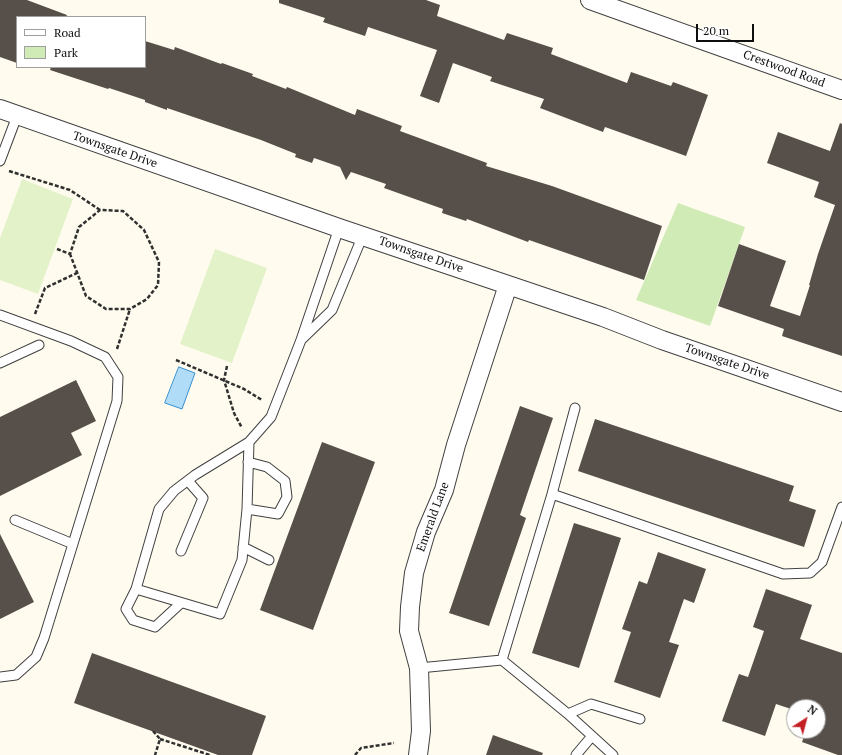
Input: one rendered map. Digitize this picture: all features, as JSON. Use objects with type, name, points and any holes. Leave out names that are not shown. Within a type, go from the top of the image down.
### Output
[{"type":"street","name":"Crestwood Road","points":[[590,0],[842,90]]},
{"type":"street","name":"Townsgate Drive","points":[[0,109],[339,228],[603,317],[662,340],[842,402]]},
{"type":"street","name":"Emerald Lane","points":[[418,755],[421,731],[419,668],[409,631],[414,573],[426,532],[444,490],[456,445],[508,285]]},
{"type":"lane","points":[[0,161],[17,116]]},
{"type":"lane","points":[[181,603],[155,627],[133,620],[126,609],[136,590],[159,509],[174,491],[195,475],[249,442],[271,417],[302,340],[339,228]]},
{"type":"lane","points":[[302,340],[332,310],[363,235]]},
{"type":"lane","points":[[0,315],[71,341],[105,357],[118,377],[117,401],[44,638],[36,657],[16,675],[0,677]]},
{"type":"lane","points":[[0,363],[39,345]]},
{"type":"lane","points":[[502,660],[552,494],[575,408]]},
{"type":"lane","points":[[136,590],[220,614],[242,560],[249,442]]},
{"type":"lane","points":[[246,509],[278,514],[287,497],[285,480],[267,467],[248,462]]},
{"type":"lane","points":[[181,551],[203,498],[188,481]]},
{"type":"lane","points":[[552,494],[783,574],[810,573],[822,562],[842,507]]},
{"type":"lane","points":[[15,520],[73,544]]},
{"type":"lane","points":[[243,547],[269,560]]},
{"type":"lane","points":[[419,668],[502,660],[568,714],[612,755]]},
{"type":"lane","points":[[568,714],[591,704],[640,719]]},
{"type":"lane","points":[[576,755],[592,736]]},
{"type":"path","points":[[7,170],[70,190],[100,210],[123,211],[144,230],[159,262],[158,285],[147,299],[130,310],[106,309],[86,296],[70,254],[79,227],[100,210]]},
{"type":"path","points":[[56,249],[70,254]]},
{"type":"path","points":[[31,326],[45,288],[77,273]]},
{"type":"path","points":[[111,366],[130,310]]},
{"type":"path","points":[[176,360],[244,389],[274,408]]},
{"type":"path","points":[[227,366],[224,380],[234,413],[249,442]]},
{"type":"path","points":[[153,731],[160,739],[210,755]]},
{"type":"path","points":[[155,755],[160,739]]},
{"type":"path","points":[[355,755],[361,748],[394,743]]},
{"type":"green space","points":[[22,179],[73,199],[38,294],[0,280],[0,238]]},
{"type":"green space","points":[[678,203],[745,227],[710,326],[636,300]]},
{"type":"green space","points":[[215,249],[267,268],[232,363],[180,344]]},
{"type":"water","points":[[179,367],[195,373],[182,409],[165,403]]},
{"type":"building","points":[[0,0],[27,0],[67,15],[16,16],[16,63],[0,57]]},
{"type":"building","points":[[279,0],[426,0],[440,5],[437,16],[504,40],[507,33],[553,48],[551,54],[627,83],[631,72],[671,86],[673,82],[708,95],[686,156],[605,127],[603,132],[540,108],[544,99],[490,81],[492,77],[453,63],[439,103],[420,96],[437,50],[368,27],[365,36],[323,22],[325,18],[279,3]]},
{"type":"building","points":[[146,41],[174,50],[175,47],[253,74],[252,76],[286,89],[287,87],[355,115],[357,109],[402,126],[400,131],[487,163],[486,166],[552,186],[662,226],[644,280],[529,240],[528,242],[467,219],[466,221],[442,213],[443,209],[384,188],[386,184],[351,172],[346,180],[340,167],[314,158],[312,163],[295,157],[296,154],[261,140],[167,108],[167,110],[145,102],[145,100],[109,88],[108,89],[50,70],[51,68],[146,68]]},
{"type":"building","points":[[840,123],[842,124],[842,356],[782,336],[784,329],[718,306],[739,244],[786,261],[770,306],[800,316],[818,254],[835,205],[814,197],[819,182],[767,163],[778,132],[830,151]]},
{"type":"building","points":[[76,380],[96,421],[71,433],[82,455],[0,496],[0,417]]},
{"type":"building","points":[[520,406],[553,418],[520,515],[526,518],[489,626],[449,613]]},
{"type":"building","points":[[595,419],[794,486],[789,501],[816,510],[804,547],[578,471]]},
{"type":"building","points":[[322,442],[375,462],[313,630],[260,610]]},
{"type":"building","points":[[574,523],[621,538],[579,668],[532,653]]},
{"type":"building","points":[[0,534],[34,602],[0,619]]},
{"type":"building","points":[[658,552],[706,569],[694,603],[684,599],[669,642],[679,645],[660,698],[614,682],[631,632],[622,629],[639,581],[647,584]]},
{"type":"building","points":[[766,589],[812,605],[800,639],[842,653],[842,755],[838,755],[802,742],[803,739],[826,739],[826,699],[786,699],[786,707],[776,704],[765,736],[722,721],[739,674],[748,677],[764,631],[753,627]]},
{"type":"building","points":[[92,653],[266,716],[252,755],[218,755],[74,703]]},
{"type":"building","points":[[493,735],[543,753],[542,755],[486,755]]}]
